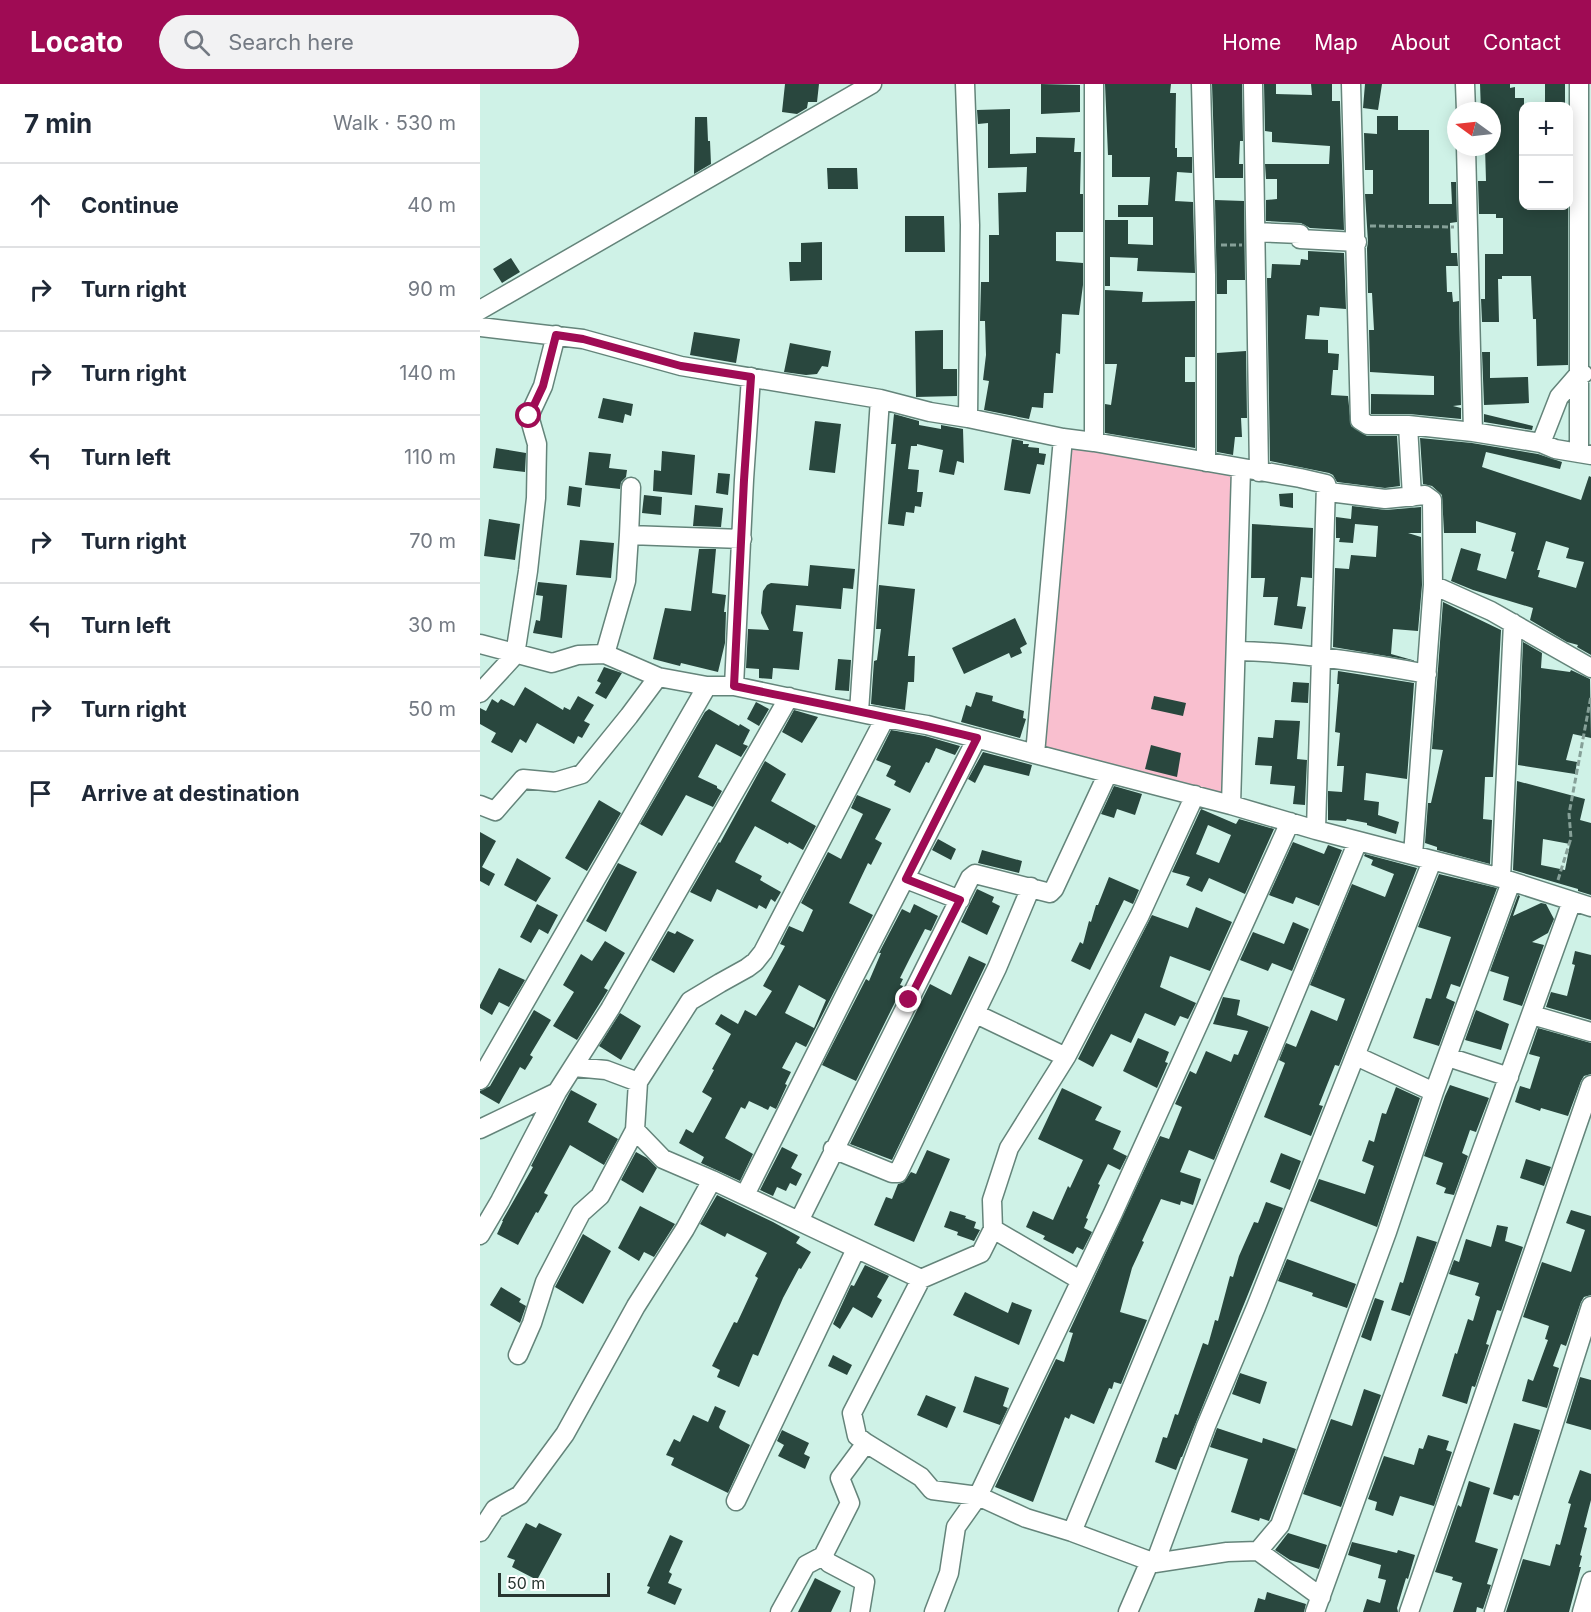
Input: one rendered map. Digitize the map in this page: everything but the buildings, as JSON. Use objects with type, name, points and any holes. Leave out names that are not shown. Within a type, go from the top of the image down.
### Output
[{"type":"street","points":[[480,310],[872,84]]},
{"type":"street","points":[[965,84],[970,225],[968,418]]},
{"type":"street","points":[[1094,84],[1094,442]]},
{"type":"street","points":[[1201,84],[1205,245],[1206,462]]},
{"type":"street","points":[[1231,805],[1237,651],[1250,470],[1256,239],[1253,84]]},
{"type":"street","points":[[1352,84],[1360,420],[1368,425],[1408,425],[1473,432],[1541,443],[1555,449],[1585,454],[1579,84]]},
{"type":"street","points":[[1465,84],[1466,102]]},
{"type":"street","points":[[1466,156],[1473,432]]},
{"type":"street","points":[[1256,239],[1300,234],[1300,239],[1355,234]]},
{"type":"street","points":[[480,327],[583,339],[681,366],[880,399],[930,412],[1063,438],[1326,484]]},
{"type":"street","points":[[480,693],[515,655],[536,498],[537,444],[529,416],[543,386],[556,335]]},
{"type":"street","points":[[1541,443],[1559,397],[1585,374]]},
{"type":"street","points":[[734,686],[751,377]]},
{"type":"street","points":[[859,711],[880,399]]},
{"type":"street","points":[[1408,425],[1412,497]]},
{"type":"street","points":[[1035,754],[1063,438]]},
{"type":"street","points":[[1326,484],[1329,492],[1374,499],[1425,495],[1432,500],[1433,585],[1413,855]]},
{"type":"street","points":[[1316,830],[1326,484]]},
{"type":"street","points":[[605,654],[626,581],[631,487]]},
{"type":"street","points":[[629,535],[742,539]]},
{"type":"street","points":[[1433,585],[1462,596],[1591,668]]},
{"type":"street","points":[[1258,1551],[1280,1525],[1387,1232],[1506,880],[1513,624]]},
{"type":"street","points":[[480,644],[552,663],[578,655],[605,654],[658,677],[707,687],[734,686],[927,725],[1506,880],[1591,907]]},
{"type":"street","points":[[1237,651],[1279,652],[1427,674]]},
{"type":"street","points":[[480,805],[495,811],[523,779],[555,782],[582,774],[658,677]]},
{"type":"street","points":[[480,1080],[707,687]]},
{"type":"street","points":[[480,1234],[500,1201],[557,1092],[610,1009],[789,697]]},
{"type":"street","points":[[518,1355],[532,1323],[545,1282],[581,1213],[600,1196],[635,1130],[638,1082],[690,1001],[747,968],[763,951],[885,718]]},
{"type":"street","points":[[745,1195],[977,738]]},
{"type":"street","points":[[799,1221],[970,878],[975,874],[1050,893],[1054,890],[1108,773]]},
{"type":"street","points":[[1195,795],[1140,915],[1066,1057],[1009,1148],[992,1200],[993,1229],[981,1253],[921,1279],[852,1413],[857,1436],[921,1477],[932,1490],[978,1496],[1026,1518],[1072,1532],[1152,1562],[1227,1552],[1258,1551],[1318,1605],[1572,901]]},
{"type":"street","points":[[934,1612],[949,1573],[956,1527],[978,1496],[1113,1213],[1290,822]]},
{"type":"street","points":[[1072,1532],[1358,841]]},
{"type":"street","points":[[1128,1612],[1152,1562],[1256,1307],[1432,861]]},
{"type":"street","points":[[906,879],[960,900]]},
{"type":"street","points":[[833,1149],[892,1173],[898,1173],[998,968],[1031,887]]},
{"type":"street","points":[[976,1014],[1066,1057]]},
{"type":"street","points":[[1532,1015],[1591,1032]]},
{"type":"street","points":[[1356,1056],[1434,1092]]},
{"type":"street","points":[[1448,1057],[1509,1077]]},
{"type":"street","points":[[573,1067],[606,1070],[638,1082]]},
{"type":"street","points":[[1409,1612],[1591,1085]]},
{"type":"street","points":[[480,1128],[557,1092]]},
{"type":"street","points":[[635,1130],[663,1159],[745,1195],[921,1279]]},
{"type":"street","points":[[480,1532],[495,1509],[520,1495],[565,1434],[636,1306],[685,1229],[712,1180]]},
{"type":"street","points":[[993,1229],[1080,1280]]},
{"type":"street","points":[[736,1501],[856,1249]]},
{"type":"street","points":[[1494,1612],[1591,1306]]},
{"type":"street","points":[[780,1612],[806,1565],[823,1556],[850,1503],[840,1478],[866,1443]]},
{"type":"street","points":[[823,1556],[829,1563],[865,1582],[860,1612]]},
{"type":"street","points":[[1582,1612],[1591,1581]]},
{"type":"path","points":[[1355,234],[1468,227]]},
{"type":"path","points":[[1205,245],[1256,239]]},
{"type":"path","points":[[1554,896],[1571,838],[1569,814],[1591,696]]},
{"type":"shaded area","points":[[1072,444],[1234,472],[1223,799],[1045,750]]},
{"type":"route","points":[[529,416],[543,386],[556,335],[583,339],[681,366],[751,377],[734,686],[927,725],[977,738],[906,879],[960,900],[909,1000]]}]
